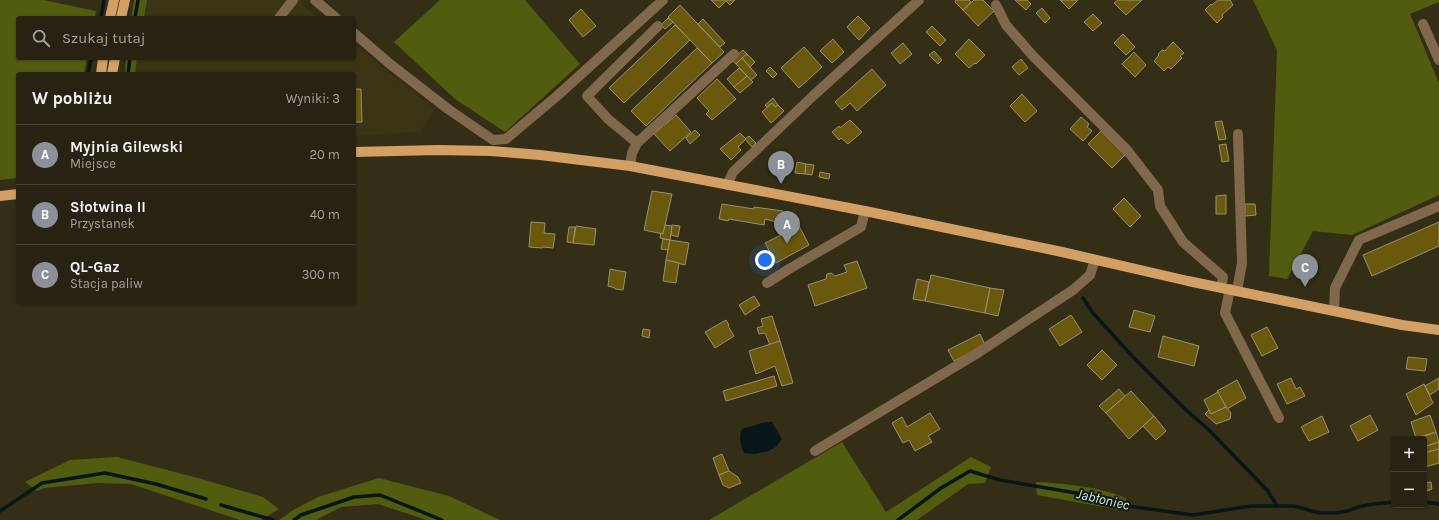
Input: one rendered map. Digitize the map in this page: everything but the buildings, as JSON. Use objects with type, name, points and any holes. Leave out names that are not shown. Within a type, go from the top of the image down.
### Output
[{"type":"main road","points":[[110,16],[114,0]]},
{"type":"main road","points":[[121,16],[125,0]]},
{"type":"main road","points":[[101,72],[103,60]]},
{"type":"main road","points":[[112,72],[115,60]]},
{"type":"main road","points":[[356,152],[438,150],[508,152],[630,166],[865,212],[1334,311],[1408,326],[1439,330]]},
{"type":"main road","points":[[0,196],[16,194]]},
{"type":"street","points":[[281,16],[293,0]]},
{"type":"street","points":[[315,0],[334,16]]},
{"type":"street","points":[[356,35],[390,64],[448,109],[493,140],[506,139],[557,96],[663,0]]},
{"type":"street","points":[[728,185],[733,172],[814,95],[919,0]]},
{"type":"street","points":[[996,6],[1006,25],[1033,56],[1127,150],[1158,190],[1160,206],[1183,242],[1223,278],[1229,289]]},
{"type":"street","points":[[1423,24],[1439,60]]},
{"type":"street","points":[[637,143],[608,118],[587,96],[658,26]]},
{"type":"street","points":[[630,166],[632,153],[637,143],[734,54]]},
{"type":"street","points":[[1238,134],[1242,263],[1229,289],[1225,313],[1279,418]]},
{"type":"street","points":[[506,139],[508,152]]},
{"type":"street","points":[[1334,311],[1335,288],[1359,240],[1439,206]]},
{"type":"street","points":[[767,283],[861,227],[865,212]]},
{"type":"street","points":[[815,451],[976,354],[1073,290],[1090,275],[1095,260]]},
{"type":"shaded area","points":[[147,0],[301,0],[303,6],[316,16],[144,16]]},
{"type":"shaded area","points":[[356,47],[435,109],[420,132],[356,136],[356,72],[135,72],[137,60],[356,60]]},
{"type":"shaded area","points":[[766,422],[772,422],[782,439],[776,447],[768,451],[755,454],[744,453],[740,439],[742,429]]},
{"type":"green space","points":[[0,0],[43,0],[96,11],[95,16],[16,16],[16,60],[87,60],[84,72],[16,72],[16,178],[0,180]]},
{"type":"green space","points":[[134,0],[147,0],[144,16],[131,16]]},
{"type":"green space","points":[[440,0],[525,0],[580,64],[505,132],[455,99],[394,42]]},
{"type":"green space","points":[[1253,0],[1439,0],[1439,2],[1410,14],[1439,83],[1439,195],[1352,235],[1313,231],[1287,279],[1269,276],[1277,50]]},
{"type":"green space","points":[[126,60],[137,60],[135,72],[125,72]]},
{"type":"green space","points":[[842,442],[886,512],[971,457],[991,467],[985,483],[968,484],[917,520],[709,520]]},
{"type":"green space","points":[[117,457],[263,497],[279,509],[261,520],[240,520],[131,484],[97,483],[44,488],[37,491],[25,482],[70,460]]},
{"type":"green space","points":[[379,478],[449,496],[500,520],[427,520],[378,504],[341,507],[316,520],[279,520],[293,510],[318,497]]},
{"type":"green space","points":[[1036,482],[1058,483],[1107,491],[1127,499],[1120,510],[1037,495]]},
{"type":"waterway","points":[[101,16],[104,0]]},
{"type":"waterway","points":[[135,16],[138,0]]},
{"type":"waterway","points":[[88,72],[91,60]]},
{"type":"waterway","points":[[128,72],[130,60]]},
{"type":"waterway","points":[[1083,298],[1093,313],[1133,357],[1185,409],[1210,431],[1267,490],[1277,506]]},
{"type":"waterway","name":"Jabłoniec","points":[[898,520],[941,488],[970,471],[1000,480],[1111,499],[1128,506],[1193,515],[1251,506],[1294,506],[1320,513],[1335,513],[1373,504],[1391,502]]},
{"type":"waterway","points":[[0,511],[42,483],[105,473],[156,484],[206,499]]},
{"type":"waterway","points":[[294,520],[301,515],[354,497],[380,495],[442,520]]},
{"type":"waterway","name":"Jabłoniec","points":[[1427,502],[1439,504]]},
{"type":"waterway","points":[[221,505],[273,520]]},
{"type":"place","name":"Słotwina II","points":[[781,184]]},
{"type":"place","name":"Myjnia Gilewski","points":[[787,244]]},
{"type":"place","name":"QL-Gaz","points":[[1305,287]]}]
